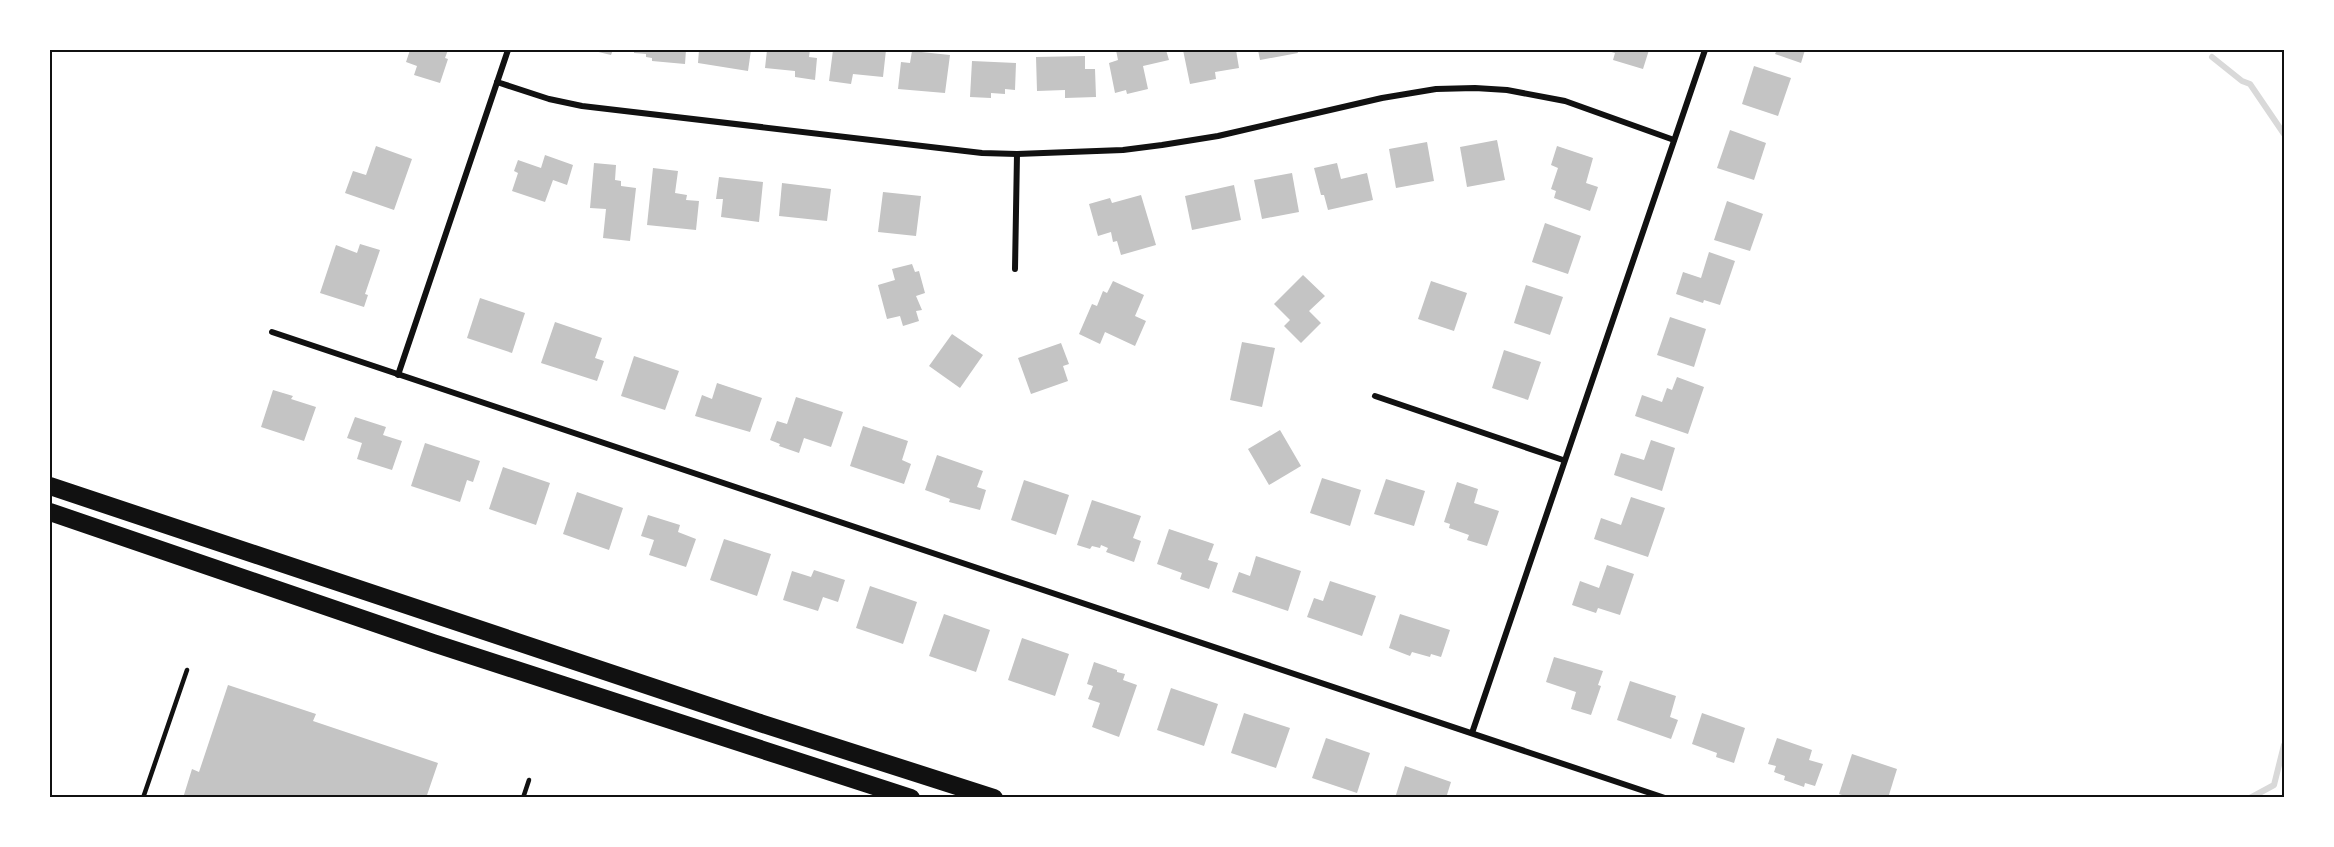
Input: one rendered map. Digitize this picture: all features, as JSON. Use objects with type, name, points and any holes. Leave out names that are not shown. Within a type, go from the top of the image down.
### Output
[{"type":"highway","points":[[50,486],[757,722],[994,798]]},
{"type":"highway","points":[[50,512],[434,643],[911,798]]},
{"type":"street","points":[[398,375],[508,50]]},
{"type":"street","points":[[1472,733],[1563,460],[1705,50]]},
{"type":"street","points":[[497,82],[549,99],[632,113],[982,153],[1123,150],[1162,145],[1218,136],[1383,98],[1436,89],[1475,88],[1507,90],[1565,101],[1674,140]]},
{"type":"street","points":[[1015,269],[1017,154]]},
{"type":"street","points":[[272,332],[1665,798]]},
{"type":"street","points":[[1375,396],[1563,460]]},
{"type":"lane","points":[[143,798],[187,670]]},
{"type":"lane","points":[[523,798],[529,780]]},
{"type":"building","points":[[410,50],[448,50],[445,58],[448,59],[440,83],[414,75],[417,66],[406,62]]},
{"type":"building","points":[[590,50],[613,50],[611,55]]},
{"type":"building","points":[[634,50],[686,50],[685,64],[652,61],[652,58],[646,57],[646,54],[634,53]]},
{"type":"building","points":[[699,50],[751,50],[748,71],[698,63]]},
{"type":"building","points":[[767,50],[810,50],[809,57],[817,58],[815,80],[795,77],[795,71],[765,68]]},
{"type":"building","points":[[833,50],[886,50],[883,77],[853,74],[851,84],[829,81]]},
{"type":"building","points":[[1116,50],[1166,50],[1169,60],[1143,66],[1148,89],[1127,94],[1126,90],[1115,93],[1109,63],[1118,60]]},
{"type":"building","points":[[1183,50],[1236,50],[1239,68],[1215,72],[1216,79],[1190,84]]},
{"type":"building","points":[[1258,50],[1297,50],[1298,53],[1260,60]]},
{"type":"building","points":[[1604,50],[1649,50],[1643,69],[1613,60],[1615,53]]},
{"type":"building","points":[[1777,50],[1805,50],[1801,63],[1775,54]]},
{"type":"building","points":[[912,51],[950,55],[945,93],[898,89],[901,62],[910,63]]},
{"type":"building","points":[[1085,56],[1085,69],[1095,69],[1096,97],[1065,98],[1065,90],[1037,91],[1036,57]]},
{"type":"building","points":[[972,61],[1016,63],[1015,90],[1005,89],[1005,94],[991,93],[991,98],[970,97]]},
{"type":"building","points":[[1754,66],[1791,78],[1778,116],[1742,104]]},
{"type":"building","points":[[1730,130],[1766,143],[1754,180],[1717,168]]},
{"type":"building","points":[[1497,140],[1505,180],[1467,187],[1460,147]]},
{"type":"building","points":[[1427,142],[1434,181],[1396,188],[1389,149]]},
{"type":"building","points":[[376,146],[412,159],[394,210],[345,193],[353,171],[366,175]]},
{"type":"building","points":[[1557,146],[1593,158],[1586,183],[1598,187],[1590,211],[1554,198],[1556,191],[1551,189],[1558,168],[1551,165]]},
{"type":"building","points":[[545,155],[573,165],[567,185],[553,180],[545,202],[512,191],[518,173],[514,171],[518,160],[541,168]]},
{"type":"building","points":[[594,163],[616,165],[615,180],[621,181],[621,186],[636,188],[630,241],[603,238],[606,209],[590,208]]},
{"type":"building","points":[[1337,163],[1341,179],[1367,173],[1373,200],[1328,210],[1324,195],[1321,195],[1314,168]]},
{"type":"building","points":[[653,168],[678,171],[675,193],[687,195],[686,200],[699,201],[696,230],[647,225]]},
{"type":"building","points":[[1292,173],[1299,212],[1262,219],[1254,180]]},
{"type":"building","points":[[719,177],[763,182],[759,222],[721,217],[723,199],[716,199]]},
{"type":"building","points":[[782,183],[831,189],[827,221],[779,216]]},
{"type":"building","points":[[1234,185],[1241,220],[1192,230],[1185,196]]},
{"type":"building","points":[[883,192],[921,196],[916,236],[878,232]]},
{"type":"building","points":[[1141,195],[1156,245],[1121,255],[1117,241],[1113,242],[1111,232],[1098,236],[1089,204],[1110,198],[1112,203]]},
{"type":"building","points":[[1727,201],[1763,214],[1750,251],[1714,240]]},
{"type":"building","points":[[1545,223],[1581,236],[1568,274],[1532,262]]},
{"type":"building","points":[[360,244],[380,250],[365,294],[368,295],[364,307],[320,293],[336,245],[357,253]]},
{"type":"building","points":[[1709,252],[1735,261],[1720,305],[1704,300],[1703,303],[1676,294],[1683,272],[1701,278]]},
{"type":"building","points":[[912,264],[915,272],[919,271],[925,293],[916,296],[922,310],[916,311],[919,321],[903,326],[900,316],[887,319],[878,285],[895,280],[892,269]]},
{"type":"building","points":[[1303,275],[1325,296],[1309,311],[1321,323],[1301,343],[1284,326],[1290,320],[1274,304]]},
{"type":"building","points":[[1113,281],[1144,295],[1135,316],[1146,321],[1135,346],[1105,332],[1100,344],[1079,334],[1092,304],[1097,306],[1103,291],[1107,293]]},
{"type":"building","points":[[1431,281],[1467,293],[1454,331],[1418,319]]},
{"type":"building","points":[[1526,285],[1563,297],[1550,335],[1514,323]]},
{"type":"building","points":[[480,298],[525,313],[512,353],[467,338]]},
{"type":"building","points":[[1670,317],[1706,329],[1694,367],[1657,355]]},
{"type":"building","points":[[555,322],[602,338],[595,358],[604,361],[597,381],[541,363]]},
{"type":"building","points":[[952,334],[983,355],[960,388],[929,366]]},
{"type":"building","points":[[1242,342],[1275,348],[1262,407],[1230,400]]},
{"type":"building","points":[[1061,343],[1069,364],[1063,366],[1068,381],[1031,394],[1018,358]]},
{"type":"building","points":[[1504,350],[1541,362],[1528,400],[1492,388]]},
{"type":"building","points":[[634,356],[679,371],[665,410],[621,396]]},
{"type":"building","points":[[1677,377],[1704,387],[1688,434],[1635,416],[1642,395],[1662,402],[1667,388],[1672,390]]},
{"type":"building","points":[[717,383],[762,398],[750,432],[695,416],[702,395],[712,399]]},
{"type":"building","points":[[273,390],[316,407],[304,441],[261,427]]},
{"type":"building","points":[[796,397],[843,412],[831,447],[804,438],[799,453],[770,440],[777,421],[787,424]]},
{"type":"building","points":[[355,417],[386,427],[383,435],[402,441],[392,470],[357,459],[362,443],[347,438]]},
{"type":"building","points":[[863,426],[908,441],[902,460],[911,464],[904,484],[850,466]]},
{"type":"building","points":[[1280,430],[1301,466],[1269,485],[1248,449]]},
{"type":"building","points":[[1651,440],[1675,448],[1662,491],[1614,475],[1621,453],[1644,460]]},
{"type":"building","points":[[425,443],[480,461],[473,482],[467,480],[460,502],[411,486]]},
{"type":"building","points":[[937,455],[983,471],[977,487],[986,490],[980,510],[949,502],[950,499],[925,490]]},
{"type":"building","points":[[503,467],[550,483],[536,525],[489,509]]},
{"type":"building","points":[[1322,478],[1361,490],[1350,526],[1310,513]]},
{"type":"building","points":[[1386,479],[1425,491],[1414,526],[1374,514]]},
{"type":"building","points":[[1024,480],[1069,495],[1056,535],[1011,520]]},
{"type":"building","points":[[1457,482],[1478,489],[1474,503],[1499,511],[1487,546],[1467,540],[1469,535],[1449,528],[1450,524],[1444,522]]},
{"type":"building","points":[[577,492],[623,508],[609,550],[563,534]]},
{"type":"building","points":[[1631,497],[1665,508],[1648,557],[1594,539],[1601,518],[1621,525]]},
{"type":"building","points":[[1092,500],[1141,516],[1133,538],[1141,541],[1134,562],[1106,552],[1108,548],[1101,545],[1100,548],[1092,546],[1090,549],[1077,545]]},
{"type":"building","points":[[648,515],[680,525],[678,532],[696,539],[686,567],[649,555],[654,540],[641,536]]},
{"type":"building","points":[[1169,529],[1214,544],[1208,560],[1218,563],[1209,589],[1180,579],[1182,573],[1157,564]]},
{"type":"building","points":[[724,539],[771,554],[757,596],[710,580]]},
{"type":"building","points":[[1256,556],[1301,571],[1288,611],[1232,592],[1239,572],[1250,576]]},
{"type":"building","points":[[1607,565],[1634,574],[1620,615],[1598,608],[1596,613],[1572,605],[1580,581],[1599,588]]},
{"type":"building","points":[[814,570],[845,580],[838,602],[823,597],[818,611],[783,600],[792,571],[811,577]]},
{"type":"building","points":[[1330,581],[1376,596],[1362,636],[1307,617],[1314,598],[1323,601]]},
{"type":"building","points":[[870,586],[917,602],[903,644],[856,628]]},
{"type":"building","points":[[944,614],[990,630],[976,672],[929,656]]},
{"type":"building","points":[[1400,614],[1450,630],[1441,657],[1431,654],[1430,657],[1412,652],[1410,656],[1389,648]]},
{"type":"building","points":[[1022,638],[1069,654],[1055,696],[1008,680]]},
{"type":"building","points":[[1554,657],[1603,671],[1598,685],[1601,686],[1591,715],[1571,709],[1576,692],[1546,682]]},
{"type":"building","points":[[1094,662],[1125,674],[1123,680],[1137,685],[1119,737],[1092,727],[1100,703],[1088,699],[1093,686],[1087,684]]},
{"type":"building","points":[[1630,681],[1676,696],[1670,717],[1678,720],[1671,739],[1617,720]]},
{"type":"building","points":[[228,685],[316,714],[313,721],[438,763],[426,798],[183,798],[192,769],[199,772]]},
{"type":"building","points":[[1171,688],[1218,704],[1204,746],[1157,730]]},
{"type":"building","points":[[1244,713],[1290,728],[1276,768],[1231,753]]},
{"type":"building","points":[[1702,713],[1745,728],[1734,763],[1716,757],[1717,753],[1692,744]]},
{"type":"building","points":[[1326,738],[1370,753],[1357,793],[1312,778]]},
{"type":"building","points":[[1777,738],[1812,750],[1809,760],[1823,764],[1815,786],[1805,783],[1804,787],[1784,780],[1785,776],[1774,772],[1776,766],[1768,764]]},
{"type":"building","points":[[1852,754],[1897,769],[1888,798],[1851,798],[1839,794]]},
{"type":"building","points":[[1405,766],[1451,782],[1446,798],[1395,798]]},
{"type":"waterway","points":[[2212,57],[2242,81],[2250,84],[2284,134]]},
{"type":"waterway","points":[[2250,798],[2274,785],[2284,745]]}]
